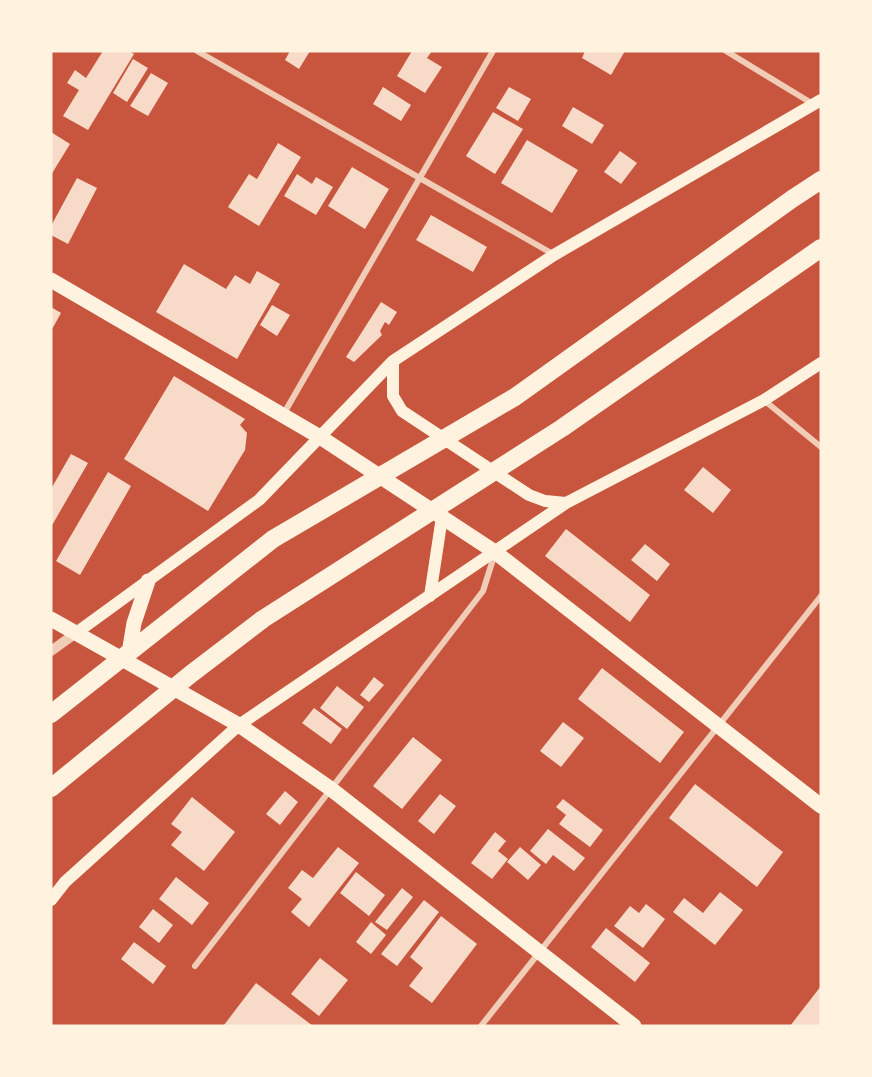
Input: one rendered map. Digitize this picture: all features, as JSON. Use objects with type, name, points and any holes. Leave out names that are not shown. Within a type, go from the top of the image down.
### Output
[{"type":"highway","points":[[51,714],[273,539],[515,397],[821,180]]},
{"type":"highway","points":[[51,788],[191,674],[263,619],[562,428],[821,248]]},
{"type":"main road","points":[[76,633],[259,500],[393,361],[554,255],[817,102]]},
{"type":"main road","points":[[51,280],[320,437],[495,552],[821,806]]},
{"type":"main road","points":[[393,361],[393,396],[402,411],[529,495],[545,501],[566,503]]},
{"type":"main road","points":[[51,900],[65,882],[238,724],[566,503],[764,400],[821,363]]},
{"type":"main road","points":[[430,596],[442,517]]},
{"type":"main road","points":[[128,663],[134,623],[148,581]]},
{"type":"main road","points":[[51,619],[238,724],[331,789],[634,1026]]},
{"type":"street","points":[[197,51],[554,255]]},
{"type":"street","points":[[283,415],[493,51]]},
{"type":"street","points":[[726,51],[817,102]]},
{"type":"street","points":[[764,400],[821,447]]},
{"type":"street","points":[[195,966],[483,591],[495,552]]},
{"type":"street","points":[[481,1026],[821,596]]},
{"type":"street","points":[[51,651],[76,633]]},
{"type":"building","points":[[103,51],[129,51],[134,54],[88,130],[63,116],[79,90],[67,83],[75,70],[86,78]]},
{"type":"building","points":[[290,51],[310,51],[299,69],[285,60]]},
{"type":"building","points":[[412,51],[432,51],[427,58],[442,67],[425,93],[397,76]]},
{"type":"building","points":[[585,51],[625,51],[611,75],[582,58]]},
{"type":"building","points":[[133,59],[148,68],[127,102],[113,93]]},
{"type":"building","points":[[151,73],[168,83],[148,116],[130,106]]},
{"type":"building","points":[[383,87],[411,105],[401,121],[373,104]]},
{"type":"building","points":[[509,87],[531,99],[518,121],[496,108]]},
{"type":"building","points":[[573,107],[604,125],[592,144],[562,126]]},
{"type":"building","points":[[493,112],[523,129],[495,174],[466,156]]},
{"type":"building","points":[[51,132],[70,144],[51,175]]},
{"type":"building","points":[[527,140],[578,170],[552,213],[501,183]]},
{"type":"building","points":[[278,143],[301,157],[259,226],[228,207],[249,174],[257,179]]},
{"type":"building","points":[[620,151],[637,163],[621,184],[604,172]]},
{"type":"building","points":[[352,167],[389,189],[365,229],[328,206]]},
{"type":"building","points":[[297,174],[312,184],[316,177],[333,187],[316,215],[284,196]]},
{"type":"building","points":[[77,178],[97,188],[68,244],[51,235],[51,226]]},
{"type":"building","points":[[431,215],[487,247],[473,272],[416,240]]},
{"type":"building","points":[[184,264],[226,289],[235,275],[250,284],[257,271],[280,284],[237,359],[156,312]]},
{"type":"building","points":[[381,302],[397,312],[389,325],[385,322],[380,331],[382,335],[354,362],[346,357]]},
{"type":"building","points":[[272,305],[290,315],[277,336],[260,325]]},
{"type":"building","points":[[51,307],[61,313],[51,331]]},
{"type":"building","points":[[174,376],[245,419],[240,425],[247,433],[245,450],[208,511],[124,459]]},
{"type":"building","points":[[71,454],[88,463],[51,527],[51,489]]},
{"type":"building","points":[[703,467],[731,490],[713,513],[684,490]]},
{"type":"building","points":[[108,472],[131,486],[80,575],[56,561]]},
{"type":"building","points":[[566,529],[650,595],[630,622],[545,556]]},
{"type":"building","points":[[645,544],[670,564],[657,581],[631,560]]},
{"type":"building","points":[[602,668],[684,732],[660,763],[578,699]]},
{"type":"building","points":[[374,677],[384,685],[369,702],[360,695]]},
{"type":"building","points":[[337,686],[364,707],[347,729],[320,708]]},
{"type":"building","points":[[314,708],[342,729],[331,744],[302,723]]},
{"type":"building","points":[[563,722],[584,738],[561,767],[540,751]]},
{"type":"building","points":[[413,737],[442,760],[402,809],[373,786]]},
{"type":"building","points":[[695,784],[783,852],[757,887],[669,818]]},
{"type":"building","points":[[285,791],[298,802],[280,825],[266,814]]},
{"type":"building","points":[[440,794],[456,806],[434,834],[418,821]]},
{"type":"building","points":[[192,797],[235,832],[204,871],[171,845],[182,832],[171,824]]},
{"type":"building","points":[[563,799],[603,830],[590,847],[559,824],[566,815],[556,807]]},
{"type":"building","points":[[548,829],[585,858],[574,871],[553,855],[546,864],[530,851]]},
{"type":"building","points":[[495,832],[506,841],[498,851],[508,859],[492,879],[471,863]]},
{"type":"building","points":[[338,847],[359,863],[309,927],[291,912],[302,899],[288,888],[302,870],[313,878]]},
{"type":"building","points":[[520,847],[541,865],[528,880],[507,862]]},
{"type":"building","points":[[356,872],[385,895],[369,916],[340,893]]},
{"type":"building","points":[[176,877],[209,903],[192,925],[159,899]]},
{"type":"building","points":[[402,888],[413,897],[387,930],[375,922]]},
{"type":"building","points":[[720,892],[743,910],[715,945],[673,912],[684,898],[703,913]]},
{"type":"building","points":[[424,900],[439,912],[397,966],[381,954]]},
{"type":"building","points":[[646,904],[665,919],[643,948],[614,926],[630,906],[639,913]]},
{"type":"building","points":[[153,909],[173,925],[159,943],[139,927]]},
{"type":"building","points":[[441,916],[477,944],[432,1003],[409,986],[423,968],[410,957]]},
{"type":"building","points":[[371,922],[386,935],[371,954],[356,942]]},
{"type":"building","points":[[606,928],[650,963],[635,982],[591,947]]},
{"type":"building","points":[[134,942],[166,966],[153,984],[121,959]]},
{"type":"building","points":[[320,958],[348,980],[319,1016],[291,994]]},
{"type":"building","points":[[256,983],[313,1026],[225,1026]]},
{"type":"building","points":[[821,986],[821,1026],[790,1026]]}]
